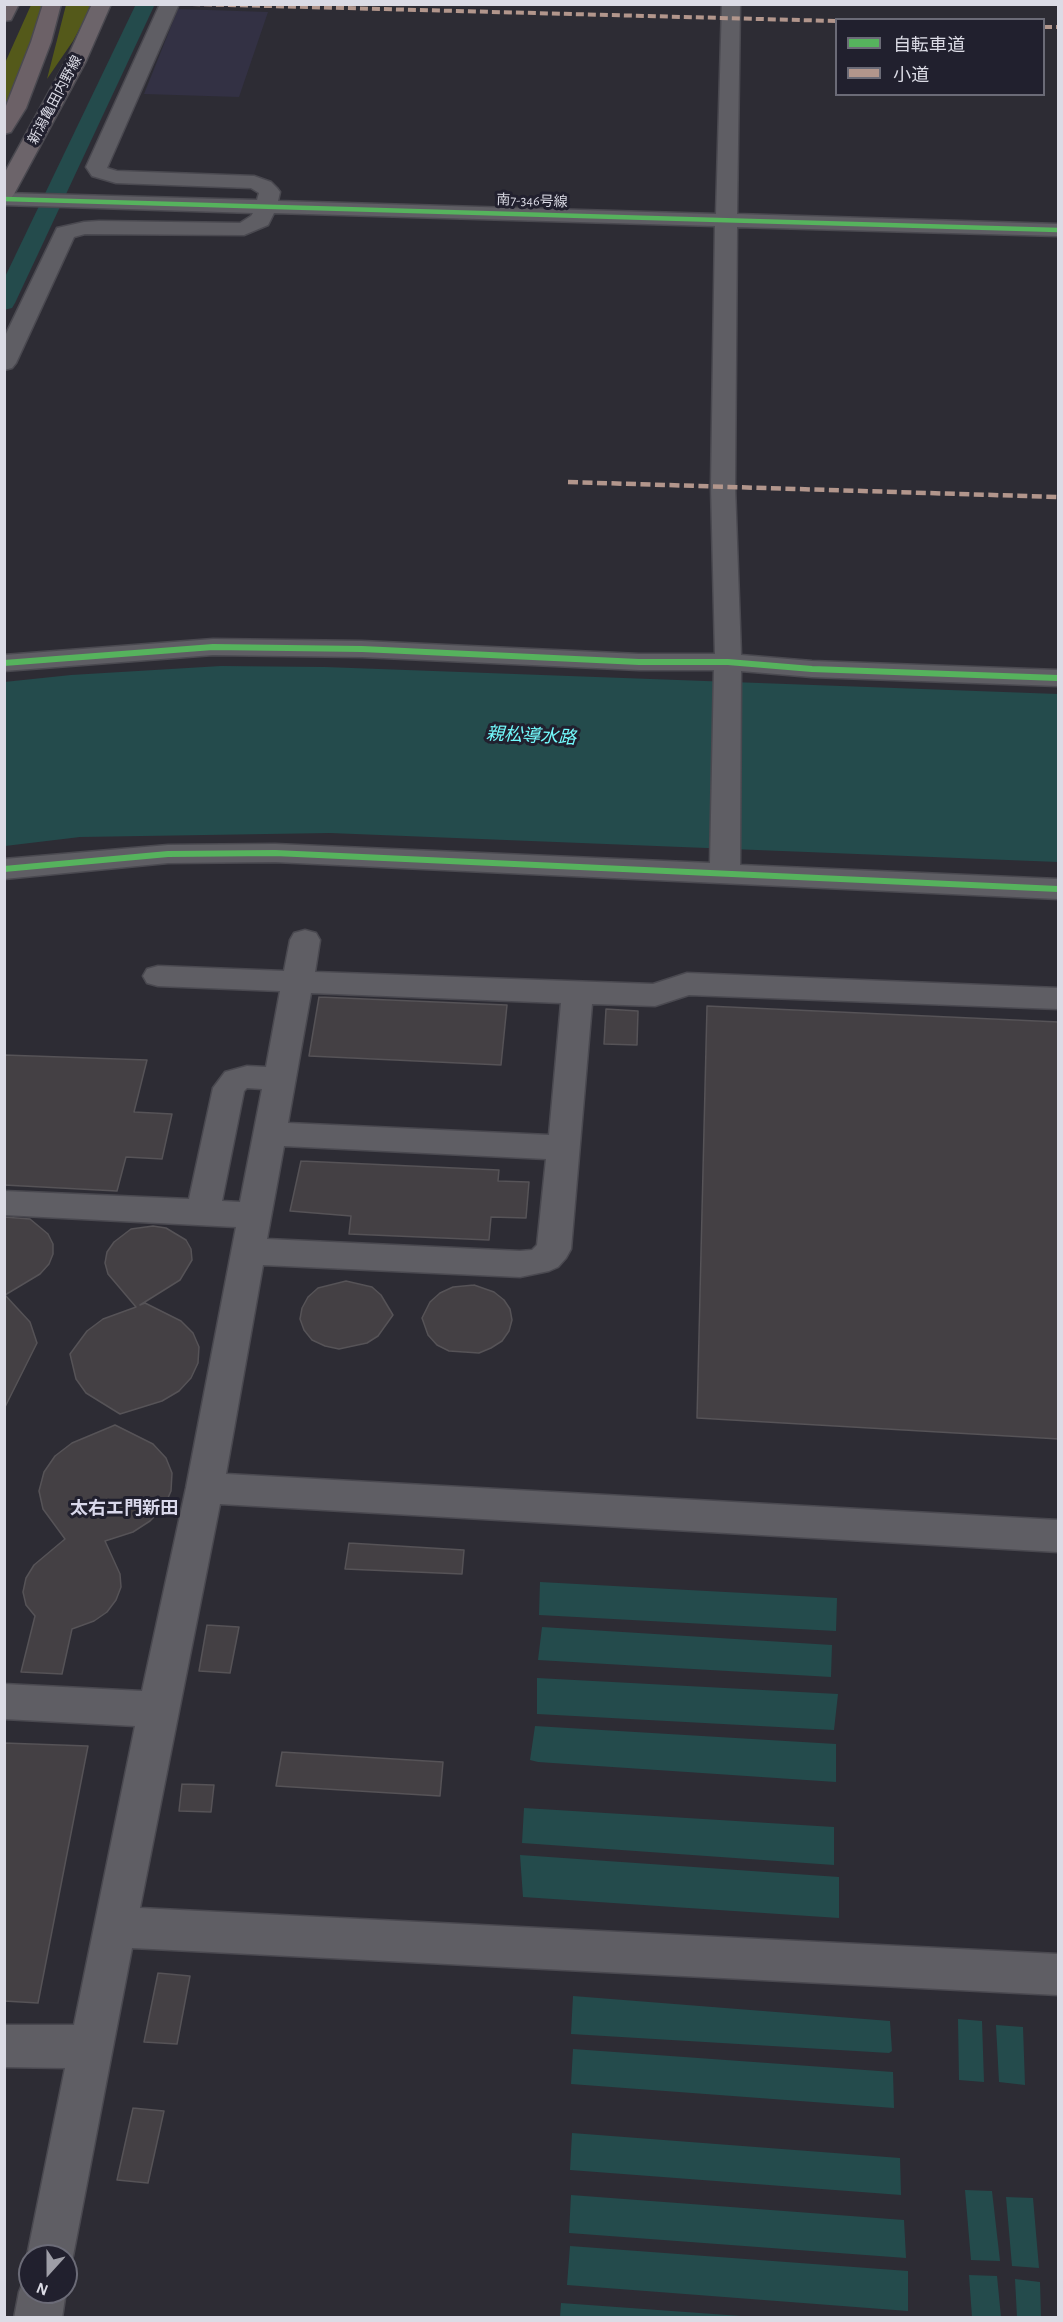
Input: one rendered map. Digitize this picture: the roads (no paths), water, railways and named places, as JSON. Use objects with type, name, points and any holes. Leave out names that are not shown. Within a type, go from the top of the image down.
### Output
[{"type":"highway","points":[[4,16],[10,4]]},
{"type":"highway","points":[[4,128],[20,97],[42,42],[52,4]]},
{"type":"main road","name":"新潟亀田内野線","points":[[4,194],[102,4]]},
{"type":"main road","points":[[4,134],[32,116],[87,35]]},
{"type":"street","points":[[4,363],[65,233],[99,227],[244,229],[260,220],[270,192],[254,182],[116,177],[99,172],[96,167],[170,4]]},
{"type":"street","points":[[725,866],[728,570],[723,486],[731,4]]},
{"type":"street","name":"南7-346号線","points":[[4,199],[1059,230]]},
{"type":"street","points":[[4,663],[213,647],[362,649],[727,667],[1059,678]]},
{"type":"street","points":[[4,870],[168,854],[274,853],[725,866],[1059,889]]},
{"type":"street","points":[[52,2244],[158,1710],[205,1488],[305,940]]},
{"type":"street","points":[[158,976],[655,995],[687,984],[1059,999]]},
{"type":"street","points":[[248,1251],[520,1264],[537,1262],[546,1258],[554,1249],[577,993]]},
{"type":"street","points":[[203,1212],[229,1088],[236,1080],[248,1077],[280,1079]]},
{"type":"street","points":[[270,1134],[564,1148]]},
{"type":"street","points":[[4,1203],[255,1215]]},
{"type":"street","points":[[205,1488],[1059,1536]]},
{"type":"street","points":[[4,1701],[158,1710]]},
{"type":"street","points":[[115,1927],[1059,1975]]},
{"type":"street","points":[[4,2046],[92,2046]]},
{"type":"water","name":"親松導水路","points":[[221,666],[325,667],[1058,694],[1058,862],[330,833],[80,837],[5,846],[4,682],[71,675]]},
{"type":"water","points":[[540,1582],[837,1598],[836,1631],[539,1615]]},
{"type":"water","points":[[542,1627],[832,1645],[831,1677],[538,1660]]},
{"type":"water","points":[[537,1678],[838,1694],[834,1730],[537,1714]]},
{"type":"water","points":[[535,1726],[836,1744],[836,1782],[538,1762],[530,1760]]},
{"type":"water","points":[[524,1808],[834,1827],[834,1865],[522,1843]]},
{"type":"water","points":[[520,1855],[839,1877],[839,1918],[523,1897]]},
{"type":"water","points":[[573,1996],[890,2021],[892,2051],[889,2053],[571,2034]]},
{"type":"water","points":[[958,2019],[982,2021],[984,2082],[959,2080]]},
{"type":"water","points":[[996,2025],[1023,2027],[1025,2085],[999,2082]]},
{"type":"water","points":[[573,2049],[893,2072],[894,2108],[571,2084]]},
{"type":"water","points":[[572,2133],[900,2158],[901,2195],[570,2170]]},
{"type":"water","points":[[965,2190],[992,2191],[1000,2261],[971,2260]]},
{"type":"water","points":[[571,2195],[904,2220],[906,2258],[569,2233]]},
{"type":"water","points":[[1006,2197],[1033,2198],[1039,2268],[1012,2266]]},
{"type":"water","points":[[570,2246],[908,2271],[908,2311],[567,2285]]},
{"type":"water","points":[[969,2275],[997,2276],[1001,2317],[972,2317]]},
{"type":"water","points":[[1015,2279],[1040,2282],[1041,2317],[1017,2317]]},
{"type":"water","points":[[561,2303],[755,2317],[560,2317]]},
{"type":"waterway","points":[[4,303],[146,4]]},
{"type":"district","name":"太右エ門新田","points":[[124,1509]]}]
